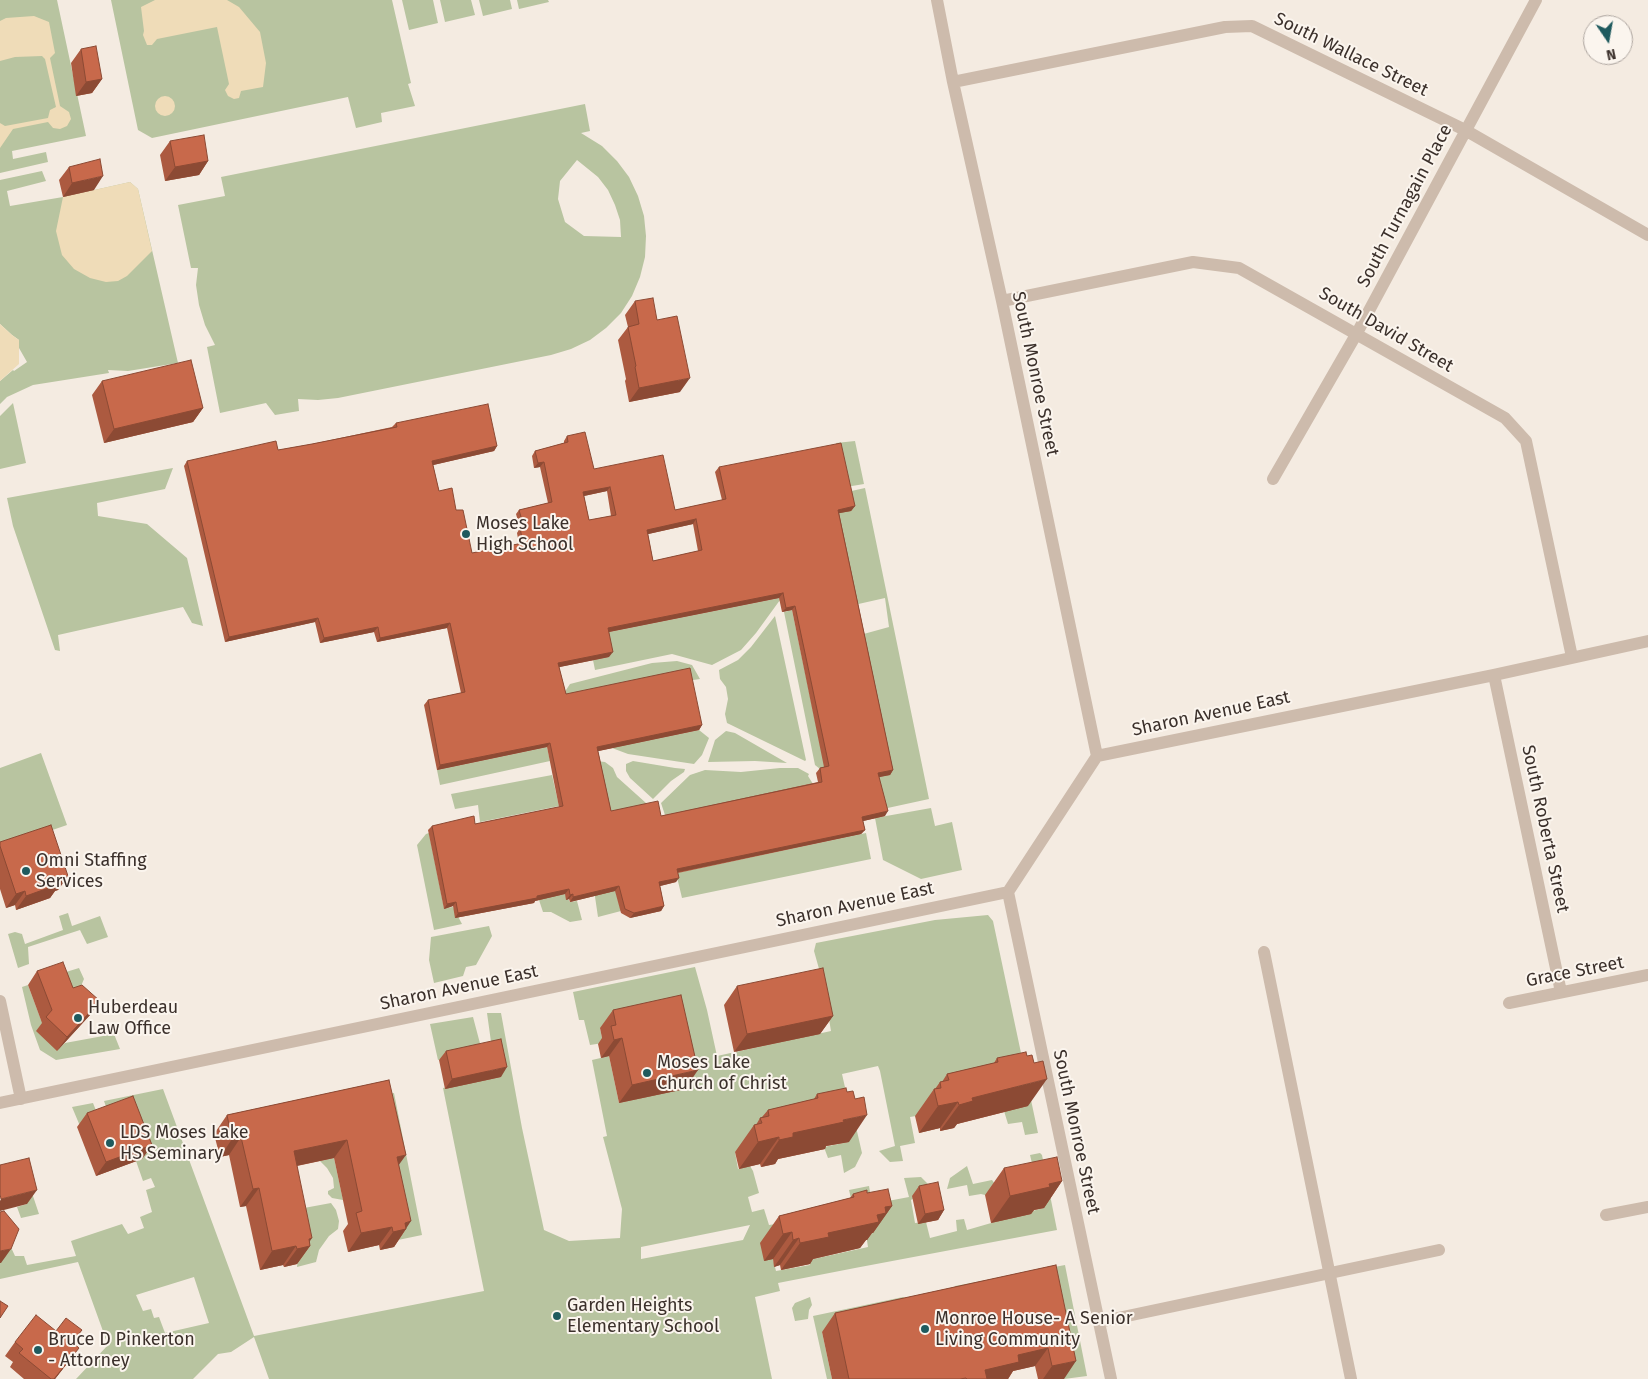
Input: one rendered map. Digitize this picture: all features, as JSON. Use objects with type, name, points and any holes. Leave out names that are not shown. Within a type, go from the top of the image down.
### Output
[{"type":"street","name":"South Monroe Street","points":[[937,0],[1097,756]]},
{"type":"street","name":"South Turnagain Place","points":[[1273,480],[1357,333],[1536,0]]},
{"type":"street","name":"South Wallace Street","points":[[953,82],[1225,27],[1252,26],[1465,130],[1648,235]]},
{"type":"street","name":"South David Street","points":[[1002,301],[1193,262],[1239,268],[1505,418],[1526,441],[1572,658]]},
{"type":"street","name":"Sharon Avenue East","points":[[1097,756],[1494,675],[1648,641]]},
{"type":"street","name":"South Roberta Street","points":[[1494,675],[1561,992]]},
{"type":"street","points":[[1008,892],[1097,756]]},
{"type":"street","name":"South Monroe Street","points":[[1008,892],[1111,1379]]},
{"type":"street","name":"Sharon Avenue East","points":[[0,1103],[1008,892]]},
{"type":"street","points":[[1264,952],[1351,1379]]},
{"type":"street","name":"Grace Street","points":[[1509,1003],[1648,975]]},
{"type":"street","points":[[0,1001],[21,1099]]},
{"type":"street","points":[[1606,1215],[1648,1207]]},
{"type":"street","points":[[1099,1322],[1439,1250]]},
{"type":"green space","points":[[0,0],[57,0],[86,136],[12,151],[13,159],[46,152],[48,162],[0,173]]},
{"type":"green space","points":[[111,0],[392,0],[411,83],[408,84],[415,106],[381,113],[382,122],[356,128],[348,97],[152,138],[138,130]]},
{"type":"green space","points":[[402,0],[433,0],[438,23],[409,30]]},
{"type":"green space","points":[[440,0],[471,0],[475,15],[445,22]]},
{"type":"green space","points":[[479,0],[510,0],[512,9],[483,16]]},
{"type":"green space","points":[[517,0],[548,0],[549,2],[519,9]]},
{"type":"green space","points":[[585,104],[590,131],[581,133],[602,146],[617,161],[629,177],[638,196],[644,216],[646,236],[645,257],[640,277],[632,296],[621,313],[590,340],[571,349],[551,355],[338,398],[298,399],[299,411],[275,415],[266,403],[220,413],[207,347],[215,345],[205,325],[199,305],[196,285],[198,268],[191,268],[178,205],[225,196],[221,177]],"holes":[[[577,160],[598,177],[608,190],[615,205],[620,220],[621,237],[584,236],[565,222],[558,199],[560,181]]]},
{"type":"green space","points":[[42,171],[46,181],[7,191],[10,206],[63,197],[130,182],[138,189],[178,363],[128,371],[108,370],[109,373],[33,385],[7,397],[0,404],[0,381],[13,370],[27,362],[19,348],[19,340],[0,324],[0,180]]},
{"type":"green space","points":[[13,403],[26,463],[0,469],[0,416]]},
{"type":"green space","points":[[855,441],[864,484],[846,487],[836,443]]},
{"type":"green space","points":[[173,468],[165,489],[97,503],[98,516],[147,524],[187,558],[203,626],[192,623],[183,607],[58,635],[60,651],[55,650],[13,526],[7,498]]},
{"type":"green space","points":[[865,488],[929,799],[883,809],[865,780],[889,775],[860,635],[889,627],[885,598],[854,605],[835,514],[847,492]]},
{"type":"green space","points":[[779,598],[780,600],[756,633],[741,650],[712,665],[672,654],[595,670],[593,660],[609,657],[604,633]]},
{"type":"green space","points":[[792,610],[825,768],[820,769],[815,765],[784,612]]},
{"type":"green space","points":[[775,616],[805,761],[727,723],[725,714],[728,699],[726,687],[720,679],[719,670],[738,660],[751,647]]},
{"type":"green space","points":[[677,661],[692,665],[700,679],[565,699],[566,690],[570,684],[652,663]]},
{"type":"green space","points":[[699,730],[709,738],[702,755],[694,764],[628,754],[612,748]]},
{"type":"green space","points":[[726,731],[735,733],[787,763],[755,761],[708,762],[715,740]]},
{"type":"green space","points":[[547,747],[550,761],[440,785],[437,770]]},
{"type":"green space","points":[[41,753],[67,825],[0,848],[0,768]]},
{"type":"green space","points":[[596,761],[605,762],[613,768],[617,777],[648,807],[607,815]]},
{"type":"green space","points":[[633,761],[685,769],[684,772],[671,781],[653,799],[630,778],[626,771],[626,764]]},
{"type":"green space","points":[[798,768],[809,774],[808,776],[813,784],[665,815],[661,803],[690,775],[705,770],[741,772]]},
{"type":"green space","points":[[552,775],[559,806],[480,822],[478,805],[455,809],[451,794]]},
{"type":"green space","points":[[931,808],[935,826],[952,822],[962,870],[921,879],[883,860],[875,818]]},
{"type":"green space","points":[[429,833],[444,908],[453,907],[462,924],[434,930],[417,845]]},
{"type":"green space","points":[[866,833],[871,859],[682,898],[676,873]]},
{"type":"green space","points":[[614,885],[621,911],[598,917],[594,890]]},
{"type":"green space","points":[[565,894],[570,902],[577,901],[582,920],[570,922],[551,912],[543,912],[538,897]]},
{"type":"green space","points":[[68,913],[72,926],[100,916],[108,937],[87,944],[80,930],[28,947],[29,964],[18,968],[8,934],[15,932],[22,934],[25,944],[63,930],[59,916]]},
{"type":"green space","points":[[988,915],[993,921],[1038,1133],[1025,1135],[1022,1122],[1008,1124],[1004,1111],[910,1117],[915,1143],[900,1146],[903,1161],[890,1162],[879,1151],[895,1146],[878,1066],[842,1074],[862,1153],[855,1167],[844,1173],[841,1155],[828,1158],[824,1147],[848,1142],[735,1152],[738,1169],[750,1166],[753,1171],[759,1193],[748,1197],[752,1212],[764,1209],[769,1225],[782,1223],[773,1259],[776,1271],[810,1265],[809,1260],[868,1247],[866,1234],[853,1207],[849,1190],[869,1186],[872,1204],[909,1197],[904,1178],[921,1177],[931,1187],[911,1200],[915,1223],[926,1222],[930,1238],[957,1231],[956,1220],[964,1219],[967,1230],[1043,1208],[1030,1155],[1040,1153],[1042,1155],[1057,1230],[778,1283],[780,1291],[755,1297],[772,1379],[269,1379],[254,1337],[231,1352],[218,1354],[193,1379],[76,1379],[108,1345],[78,1262],[0,1279],[0,1263],[9,1243],[15,1256],[24,1256],[27,1265],[76,1256],[71,1241],[122,1224],[128,1234],[144,1228],[140,1217],[152,1212],[146,1190],[155,1187],[151,1178],[143,1181],[136,1161],[142,1159],[109,1115],[104,1101],[163,1089],[254,1336],[484,1291],[443,1088],[501,1077],[492,1049],[487,1013],[501,1013],[522,1128],[544,1230],[569,1241],[620,1238],[622,1209],[603,1137],[607,1136],[592,1060],[609,1056],[619,1103],[685,1088],[600,1028],[603,1043],[590,1045],[584,1020],[579,1020],[573,992],[695,967],[717,1056],[831,1031],[823,983],[814,951],[816,943],[935,920]],"holes":[[[750,1225],[743,1240],[641,1259],[641,1247]],[[194,1277],[209,1323],[165,1333],[159,1317],[154,1318],[151,1309],[143,1311],[136,1295]]]},
{"type":"green space","points":[[489,926],[492,936],[476,965],[466,967],[463,976],[434,983],[429,960],[431,937]]},
{"type":"green space","points":[[79,968],[84,979],[75,1000],[53,976]]},
{"type":"green space","points":[[28,985],[41,1020],[57,1050],[65,1043],[114,1034],[120,1049],[56,1060],[40,1050],[31,1025],[22,987]]},
{"type":"green space","points":[[473,1017],[482,1051],[438,1060],[430,1024]]},
{"type":"green space","points":[[394,1093],[422,1235],[398,1240],[372,1097]]},
{"type":"green space","points":[[93,1103],[99,1118],[80,1126],[72,1107]]},
{"type":"green space","points":[[334,1158],[343,1200],[332,1198],[328,1194],[328,1191],[334,1188],[333,1178],[320,1161]]},
{"type":"green space","points":[[967,1166],[973,1184],[992,1180],[1001,1192],[969,1196],[967,1185],[947,1189],[950,1178]]},
{"type":"green space","points":[[24,1169],[39,1214],[21,1218],[17,1207],[27,1204]]},
{"type":"green space","points":[[331,1203],[336,1210],[339,1221],[338,1229],[329,1236],[319,1250],[316,1262],[297,1267],[304,1208]]},
{"type":"green space","points":[[1065,1265],[1087,1376],[1064,1379],[949,1293],[955,1286]]},
{"type":"green space","points":[[810,1297],[812,1305],[809,1310],[808,1319],[795,1321],[792,1308],[795,1303]]},
{"type":"green space","points":[[903,1297],[910,1301],[822,1332],[832,1379],[827,1379],[813,1316]]},
{"type":"sand","points":[[155,0],[227,0],[239,7],[260,32],[266,63],[263,87],[241,91],[239,98],[234,99],[228,96],[225,90],[229,84],[217,27],[157,39],[152,45],[147,45],[143,35],[141,7]]},
{"type":"sand","points":[[34,16],[49,22],[55,53],[50,58],[60,106],[69,112],[71,119],[67,126],[60,129],[53,128],[48,122],[13,129],[0,148],[0,123],[5,126],[48,118],[50,110],[56,107],[45,59],[42,56],[15,57],[0,61],[0,21],[6,18]]},
{"type":"sand","points":[[165,96],[172,99],[175,106],[172,113],[165,116],[158,113],[155,106],[158,99]]},
{"type":"sand","points":[[130,182],[138,189],[152,251],[127,276],[118,281],[106,282],[90,278],[74,269],[62,255],[56,231],[63,197]]},
{"type":"sand","points":[[0,324],[19,340],[19,364],[0,381]]},
{"type":"building","points":[[96,46],[102,79],[86,82],[81,49]]},
{"type":"building","points":[[204,135],[208,161],[175,167],[170,141]]},
{"type":"building","points":[[100,159],[103,176],[72,183],[69,167]]},
{"type":"building","points":[[653,298],[657,320],[677,316],[690,378],[639,388],[628,327],[639,324],[635,301]]},
{"type":"building","points":[[191,360],[203,408],[114,429],[102,381]]},
{"type":"building","points":[[488,404],[497,446],[432,461],[439,491],[452,488],[456,510],[463,510],[472,553],[523,543],[520,528],[524,527],[519,510],[552,502],[544,462],[538,463],[535,451],[568,442],[567,436],[585,432],[594,469],[663,455],[675,510],[726,499],[719,467],[841,443],[855,506],[838,510],[893,770],[878,773],[888,811],[862,817],[865,830],[677,869],[679,878],[659,882],[664,906],[634,913],[625,909],[619,886],[573,897],[573,894],[570,895],[569,889],[537,896],[537,898],[458,913],[456,902],[447,904],[432,826],[474,816],[475,824],[563,806],[550,743],[440,765],[428,700],[465,692],[450,623],[380,638],[378,627],[324,638],[318,618],[229,637],[187,461],[276,441],[278,450],[312,444],[397,427],[396,423]],"holes":[[[610,487],[616,515],[589,520],[583,492]],[[696,519],[702,550],[653,561],[647,530]],[[783,593],[786,608],[795,606],[829,766],[820,768],[822,782],[661,816],[658,801],[611,811],[597,747],[702,725],[690,668],[566,694],[558,663],[613,652],[608,628]]]},
{"type":"building","name":"Omni Staffing Services","points":[[51,825],[68,876],[58,879],[60,884],[26,896],[25,891],[16,894],[0,842]]},
{"type":"building","points":[[63,962],[73,988],[82,985],[100,1001],[67,1037],[46,1017],[52,1010],[37,971]]},
{"type":"building","points":[[823,968],[833,1016],[747,1034],[737,986]]},
{"type":"building","name":"Moses Lake Church of Christ","points":[[681,995],[698,1070],[632,1085],[622,1038],[614,1040],[611,1026],[616,1025],[613,1010]]},
{"type":"building","points":[[501,1039],[507,1067],[452,1079],[446,1051]]},
{"type":"building","points":[[1026,1052],[1027,1056],[1032,1055],[1034,1063],[1043,1061],[1047,1079],[972,1098],[973,1101],[959,1105],[958,1102],[938,1106],[934,1089],[941,1088],[940,1082],[949,1080],[947,1074],[998,1062],[997,1058]]},
{"type":"building","points":[[389,1080],[406,1155],[397,1157],[411,1221],[405,1223],[406,1229],[393,1232],[392,1227],[361,1233],[356,1213],[362,1211],[347,1140],[294,1151],[312,1238],[309,1239],[310,1246],[297,1249],[296,1246],[272,1251],[259,1188],[253,1189],[241,1137],[232,1139],[227,1115]]},
{"type":"building","points":[[846,1088],[847,1092],[853,1091],[855,1099],[864,1097],[867,1115],[793,1133],[793,1137],[779,1140],[779,1137],[758,1142],[754,1125],[762,1123],[760,1118],[769,1116],[768,1110],[818,1098],[817,1094]]},
{"type":"building","points":[[133,1096],[152,1145],[106,1162],[87,1113]]},
{"type":"building","points":[[1057,1157],[1062,1181],[1049,1184],[1050,1187],[1010,1196],[1004,1168]]},
{"type":"building","points":[[29,1158],[37,1190],[1,1199],[0,1165]]},
{"type":"building","points":[[938,1182],[944,1210],[925,1214],[919,1186]]},
{"type":"building","points":[[888,1189],[892,1206],[885,1207],[886,1213],[877,1215],[879,1222],[828,1233],[829,1237],[800,1243],[799,1238],[793,1240],[792,1232],[783,1234],[779,1216],[854,1197],[853,1194],[867,1190],[867,1193]]},
{"type":"building","points":[[4,1211],[19,1229],[11,1249],[0,1251],[0,1212]]},
{"type":"building","name":"Monroe House- A Senior Living Community","points":[[1056,1265],[1076,1361],[1052,1366],[1048,1348],[1018,1355],[1019,1362],[985,1370],[987,1379],[849,1379],[835,1313]]},
{"type":"building","points":[[0,1301],[8,1306],[0,1318]]},
{"type":"building","name":"Bruce D Pinkerton - Attorney","points":[[36,1315],[56,1331],[66,1318],[82,1330],[72,1342],[79,1348],[54,1379],[51,1379],[19,1353],[23,1349],[15,1342]]},
{"type":"place","name":"Moses Lake High School","points":[[466,534]]},
{"type":"place","name":"Omni Staffing Services","points":[[26,871]]},
{"type":"place","name":"Huberdeau Law Office","points":[[78,1018]]},
{"type":"place","name":"Moses Lake Church of Christ","points":[[647,1073]]},
{"type":"place","name":"LDS Moses Lake HS Seminary","points":[[110,1143]]},
{"type":"place","name":"Garden Heights Elementary School","points":[[557,1316]]},
{"type":"place","name":"Monroe House- A Senior Living Community","points":[[925,1329]]},
{"type":"place","name":"Bruce D Pinkerton - Attorney","points":[[38,1350]]}]
